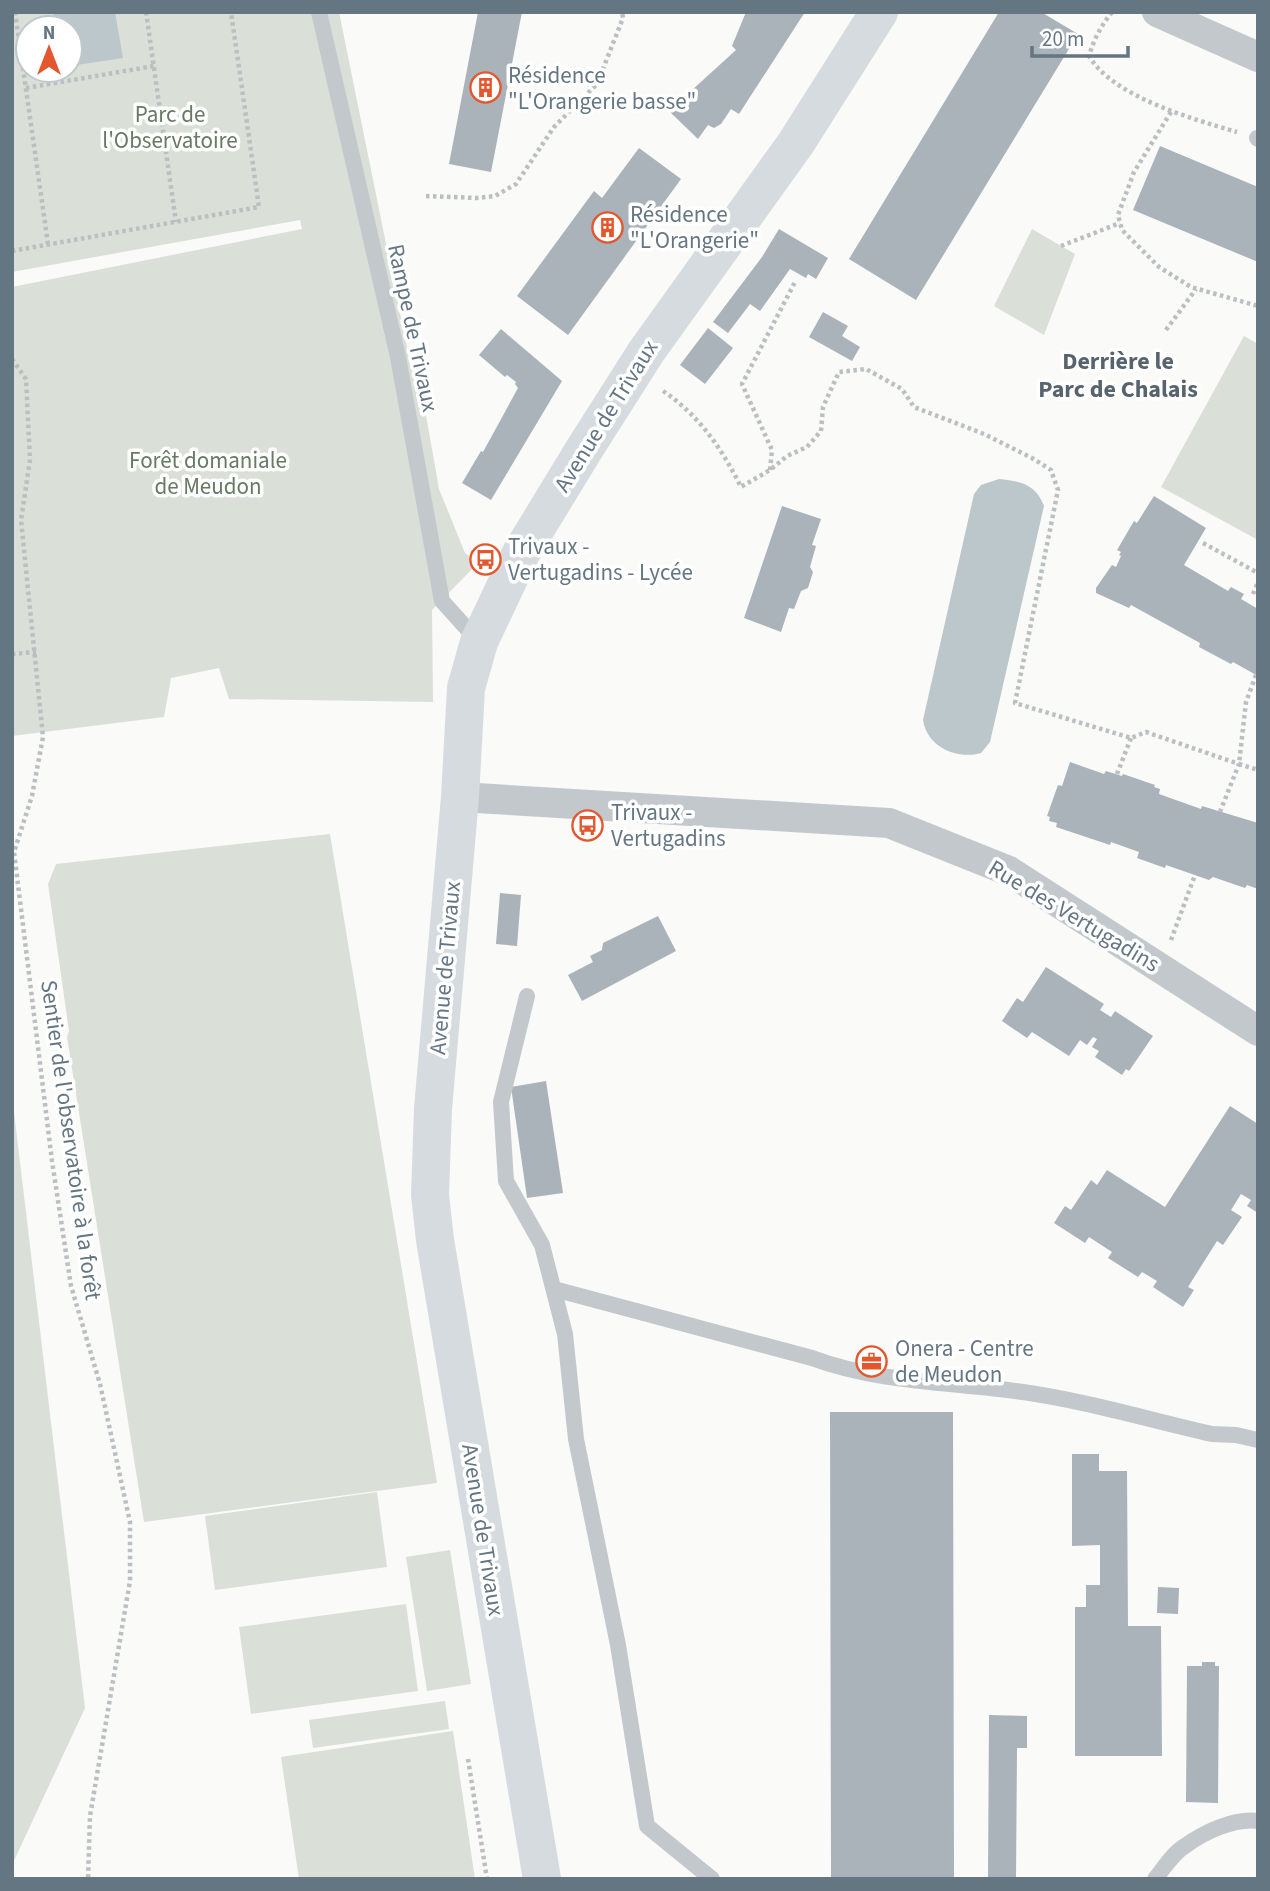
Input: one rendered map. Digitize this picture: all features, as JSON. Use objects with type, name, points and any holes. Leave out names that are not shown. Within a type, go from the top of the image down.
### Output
[{"type":"main road","name":"Avenue de Trivaux","points":[[542,1879],[435,1240],[430,1195],[433,1109],[460,797],[466,688],[479,642],[521,553],[632,373],[796,144],[879,12]]},
{"type":"street","points":[[1157,12],[1258,57]]},
{"type":"street","name":"Rue des Vertugadins","points":[[460,797],[889,823],[1009,871],[1258,1031]]},
{"type":"lane","name":"Rampe de Trivaux","points":[[319,12],[398,357],[442,601],[479,642]]},
{"type":"lane","points":[[527,996],[501,1102],[506,1181],[542,1245],[565,1334],[576,1439],[618,1645],[647,1826],[712,1879]]},
{"type":"lane","points":[[554,1289],[812,1358],[845,1370],[972,1388],[1023,1392],[1212,1434],[1236,1435],[1258,1440]]},
{"type":"lane","points":[[1155,1879],[1183,1846],[1226,1825],[1249,1820],[1258,1821]]},
{"type":"path","points":[[15,12],[48,244]]},
{"type":"path","points":[[146,12],[177,222]]},
{"type":"path","points":[[12,251],[259,207],[231,12]]},
{"type":"path","points":[[426,196],[495,196],[516,184],[554,127],[597,84],[624,18],[622,12]]},
{"type":"path","points":[[1112,12],[1101,26],[1089,56],[1097,69],[1153,104],[1171,112],[1257,138]]},
{"type":"path","points":[[26,88],[154,66]]},
{"type":"path","points":[[1171,112],[1135,172],[1118,215],[1122,230],[1159,267],[1196,289],[1258,306]]},
{"type":"path","points":[[1061,246],[1120,223]]},
{"type":"path","points":[[770,470],[772,450],[742,384],[795,282]]},
{"type":"path","points":[[1167,330],[1196,289]]},
{"type":"path","points":[[12,359],[26,379],[30,460],[21,520],[36,652],[12,654]]},
{"type":"path","points":[[632,373],[683,405],[714,439],[741,487],[770,470],[787,456],[807,447],[821,431],[823,407],[839,372],[866,369],[902,389],[914,407],[984,434],[1032,458],[1051,471],[1058,490],[1015,703],[1131,738],[1146,732],[1258,770]]},
{"type":"path","points":[[1203,543],[1258,573]]},
{"type":"path","points":[[1253,594],[1258,582]]},
{"type":"path","name":"Sentier de l'observatoire à la forêt","points":[[36,652],[43,737],[32,796],[13,852],[52,1161],[71,1286],[100,1384],[130,1521],[130,1581],[90,1816],[88,1879]]},
{"type":"path","points":[[1220,812],[1239,764],[1246,702],[1256,675]]},
{"type":"path","points":[[1117,774],[1131,738]]},
{"type":"path","points":[[1158,965],[1176,930],[1195,875]]},
{"type":"path","points":[[468,1759],[487,1879]]},
{"type":"green space","name":"Forêt domaniale de Meudon","points":[[12,12],[339,12],[411,367],[418,370],[439,489],[465,553],[478,563],[432,610],[433,702],[229,699],[219,668],[171,678],[164,717],[12,736],[12,287],[302,229],[300,220],[12,272]]},
{"type":"green space","points":[[1032,229],[1075,254],[1044,335],[994,306]]},
{"type":"green space","points":[[1244,336],[1258,344],[1258,540],[1161,487]]},
{"type":"green space","points":[[330,834],[437,1483],[144,1522],[67,1037],[69,1031],[48,884],[56,864]]},
{"type":"green space","points":[[12,1095],[85,1708],[12,1865]]},
{"type":"green space","points":[[377,1492],[387,1567],[215,1590],[205,1516]]},
{"type":"green space","points":[[450,1550],[471,1684],[427,1691],[406,1557]]},
{"type":"green space","points":[[406,1604],[418,1691],[251,1714],[239,1627]]},
{"type":"green space","points":[[445,1701],[449,1729],[313,1748],[309,1720]]},
{"type":"green space","points":[[453,1731],[475,1879],[299,1879],[281,1757]]},
{"type":"shaded area","points":[[115,12],[123,58],[84,64],[84,14],[53,14]]},
{"type":"shaded area","points":[[999,479],[1032,488],[1044,506],[990,742],[981,753],[962,755],[944,749],[930,738],[923,720],[974,494],[981,485]]},
{"type":"building","name":"Résidence \"L'Orangerie basse\"","points":[[478,12],[522,12],[491,172],[449,164]]},
{"type":"building","points":[[746,12],[805,12],[739,114],[731,109],[721,124],[714,128],[708,125],[698,139],[669,111],[736,50],[732,46]]},
{"type":"building","points":[[999,12],[1041,12],[1078,34],[916,300],[849,259]]},
{"type":"building","points":[[1160,146],[1258,187],[1258,262],[1133,210]]},
{"type":"building","name":"Résidence \"L'Orangerie\"","points":[[639,148],[681,179],[568,335],[517,296],[594,191],[602,198]]},
{"type":"building","points":[[779,229],[828,258],[816,279],[808,274],[806,278],[790,269],[760,311],[750,304],[728,333],[713,322],[762,257]]},
{"type":"building","points":[[823,312],[848,326],[842,336],[860,347],[852,361],[809,337]]},
{"type":"building","points":[[708,328],[733,348],[705,384],[680,365]]},
{"type":"building","points":[[501,329],[562,381],[491,500],[462,483],[481,451],[483,452],[518,388],[516,382],[507,375],[505,377],[479,355]]},
{"type":"building","points":[[1154,496],[1206,528],[1184,565],[1228,591],[1231,587],[1244,594],[1241,599],[1258,609],[1258,676],[1199,647],[1200,643],[1131,605],[1129,608],[1096,593],[1096,588],[1112,565],[1116,567],[1121,556],[1121,552],[1117,550],[1134,521],[1137,523]]},
{"type":"building","points":[[782,506],[821,519],[812,545],[816,546],[808,588],[801,591],[794,609],[789,608],[781,632],[744,618]]},
{"type":"building","points":[[1070,762],[1104,774],[1106,771],[1122,776],[1123,774],[1155,785],[1154,787],[1160,789],[1159,794],[1201,809],[1202,806],[1258,823],[1258,889],[1247,885],[1245,888],[1213,877],[1209,880],[1166,865],[1165,868],[1137,858],[1139,852],[1056,827],[1057,823],[1049,821],[1050,817],[1047,816]]},
{"type":"building","points":[[500,893],[521,895],[517,946],[496,944]]},
{"type":"building","points":[[658,916],[676,951],[582,1001],[568,975],[593,962],[590,956],[602,950],[603,943]]},
{"type":"building","points":[[1046,967],[1104,1004],[1100,1010],[1111,1017],[1115,1011],[1153,1036],[1129,1071],[1126,1069],[1122,1075],[1095,1057],[1099,1051],[1092,1047],[1097,1039],[1093,1037],[1087,1045],[1080,1040],[1069,1056],[1032,1032],[1027,1038],[1002,1021],[1017,998],[1023,1002]]},
{"type":"building","points":[[546,1081],[563,1193],[527,1198],[511,1087]]},
{"type":"building","points":[[1230,1106],[1258,1124],[1258,1213],[1247,1206],[1251,1200],[1241,1194],[1231,1210],[1242,1217],[1223,1245],[1217,1241],[1188,1287],[1194,1290],[1183,1307],[1153,1287],[1157,1281],[1142,1272],[1138,1277],[1108,1258],[1112,1252],[1089,1237],[1085,1243],[1054,1223],[1065,1206],[1071,1210],[1091,1180],[1097,1185],[1107,1170],[1165,1207]]},
{"type":"building","points":[[830,1412],[953,1412],[954,1879],[831,1879]]},
{"type":"building","points":[[1072,1454],[1099,1454],[1099,1471],[1127,1471],[1128,1626],[1161,1626],[1162,1756],[1075,1756],[1075,1607],[1086,1607],[1086,1585],[1100,1585],[1100,1545],[1072,1546]]},
{"type":"building","points":[[1158,1587],[1179,1588],[1178,1614],[1157,1613]]},
{"type":"building","points":[[1202,1662],[1215,1662],[1215,1666],[1219,1666],[1218,1803],[1186,1802],[1187,1666],[1202,1666]]},
{"type":"building","points":[[989,1715],[1027,1716],[1027,1748],[1017,1748],[1016,1879],[988,1879]]},
{"type":"place","name":"Résidence \"L'Orangerie basse\"","points":[[485,88]]},
{"type":"place","name":"Résidence \"L'Orangerie\"","points":[[607,227]]},
{"type":"place","name":"Trivaux - Vertugadins - Lycée","points":[[485,559]]},
{"type":"place","name":"Trivaux - Vertugadins","points":[[588,825]]},
{"type":"place","name":"Onera - Centre de Meudon","points":[[872,1361]]},
{"type":"district","name":"Derrière le Parc de Chalais","points":[[1118,375]]},
{"type":"park label","name":"Parc de l'Observatoire","points":[[170,127]]}]
